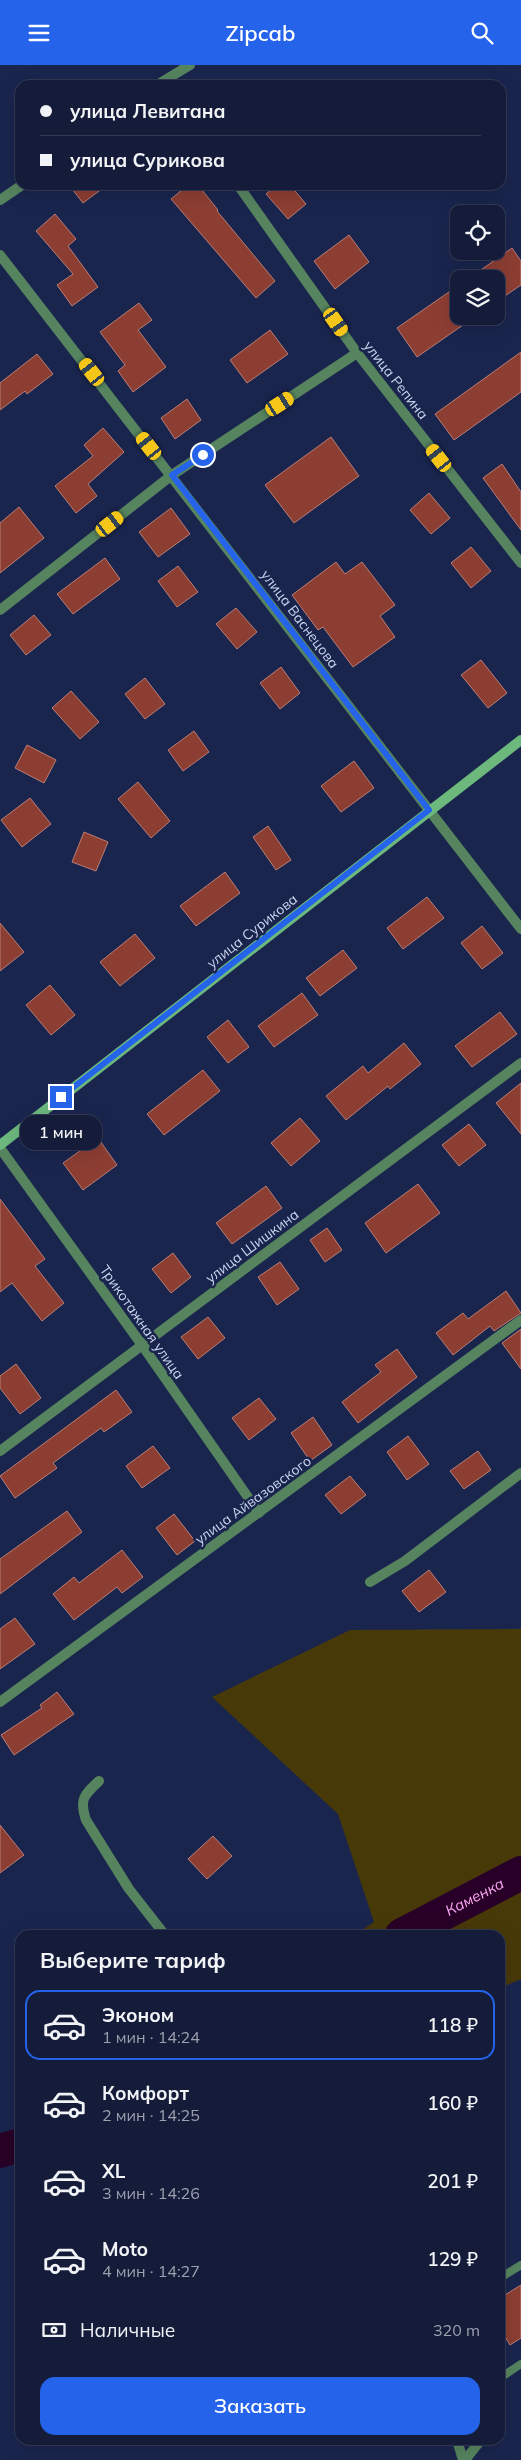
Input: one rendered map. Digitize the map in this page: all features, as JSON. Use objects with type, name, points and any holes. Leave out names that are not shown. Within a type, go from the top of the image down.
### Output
[{"type":"street","points":[[168,80],[190,65]]},
{"type":"street","points":[[0,200],[15,190]]},
{"type":"street","name":"улица Репина","points":[[242,190],[358,353],[521,563]]},
{"type":"street","name":"улица Васнецова","points":[[0,255],[172,475],[521,929]]},
{"type":"street","points":[[0,610],[172,475],[358,353]]},
{"type":"street","name":"улица Сурикова","points":[[0,1147],[521,740]]},
{"type":"street","name":"улица Шишкина","points":[[0,1451],[521,1063]]},
{"type":"street","name":"Трикотажная улица","points":[[0,1147],[142,1345],[259,1513]]},
{"type":"street","name":"улица Айвазовского","points":[[0,1702],[521,1320]]},
{"type":"street","points":[[370,1582],[405,1561],[521,1473]]},
{"type":"street","points":[[99,1781],[85,1794],[82,1807],[86,1820],[129,1889],[161,1930]]},
{"type":"street","points":[[459,2445],[464,2460]]},
{"type":"street","points":[[464,2460],[477,2445]]},
{"type":"lane","points":[[505,2275],[521,2265]]},
{"type":"lane","points":[[505,2375],[521,2364]]},
{"type":"shaded area","points":[[521,1629],[521,1979],[505,1986],[505,1930],[362,1930],[374,1922],[338,1814],[212,1697],[350,1630]]},
{"type":"building","points":[[73,190],[100,190],[83,203]]},
{"type":"building","points":[[182,190],[202,190],[275,281],[256,298],[171,199]]},
{"type":"building","points":[[271,190],[294,190],[306,204],[288,219],[266,194]]},
{"type":"building","points":[[55,214],[76,239],[68,246],[98,287],[72,306],[57,285],[73,274],[36,231]]},
{"type":"building","points":[[349,235],[369,262],[335,289],[314,261]]},
{"type":"building","points":[[512,248],[521,261],[521,285],[505,296],[505,270],[481,270],[495,260],[505,260],[505,253]]},
{"type":"building","points":[[450,291],[450,325],[463,325],[417,357],[397,328]]},
{"type":"building","points":[[139,303],[152,320],[138,330],[166,367],[133,392],[118,371],[125,365],[100,332]]},
{"type":"building","points":[[270,330],[288,354],[247,383],[230,360]]},
{"type":"building","points":[[521,352],[521,392],[454,440],[435,414]]},
{"type":"building","points":[[37,354],[53,374],[27,394],[25,391],[0,410],[0,383]]},
{"type":"building","points":[[187,399],[201,420],[175,439],[161,418]]},
{"type":"building","points":[[103,428],[124,452],[88,484],[97,496],[76,513],[55,486],[93,456],[84,445]]},
{"type":"building","points":[[331,437],[359,476],[294,523],[265,485]]},
{"type":"building","points":[[502,464],[521,492],[521,530],[483,478]]},
{"type":"building","points":[[429,493],[450,518],[431,534],[410,510]]},
{"type":"building","points":[[19,507],[44,538],[0,573],[0,523]]},
{"type":"building","points":[[171,508],[190,534],[158,557],[139,532]]},
{"type":"building","points":[[471,547],[491,571],[471,588],[451,563]]},
{"type":"building","points":[[105,558],[120,579],[73,614],[57,594]]},
{"type":"building","points":[[336,562],[345,574],[362,562],[395,605],[380,616],[395,637],[353,667],[323,627],[318,630],[292,595]]},
{"type":"building","points":[[178,566],[198,592],[177,607],[158,581]]},
{"type":"building","points":[[236,608],[257,632],[237,649],[216,624]]},
{"type":"building","points":[[34,615],[51,635],[26,655],[10,635]]},
{"type":"building","points":[[481,660],[507,693],[488,708],[461,675]]},
{"type":"building","points":[[281,667],[300,693],[280,709],[260,683]]},
{"type":"building","points":[[145,678],[165,704],[145,719],[125,694]]},
{"type":"building","points":[[71,691],[99,722],[80,739],[52,708]]},
{"type":"building","points":[[194,731],[209,752],[183,771],[168,750]]},
{"type":"building","points":[[27,745],[56,760],[44,783],[15,768]]},
{"type":"building","points":[[354,761],[374,788],[341,812],[321,786]]},
{"type":"building","points":[[138,782],[170,821],[151,838],[118,799]]},
{"type":"building","points":[[30,798],[51,824],[22,847],[1,820]]},
{"type":"building","points":[[268,826],[291,860],[276,870],[253,837]]},
{"type":"building","points":[[84,832],[108,842],[96,871],[72,862]]},
{"type":"building","points":[[225,872],[240,893],[196,926],[180,906]]},
{"type":"building","points":[[427,897],[444,918],[403,949],[387,928]]},
{"type":"building","points":[[0,923],[24,952],[0,971]]},
{"type":"building","points":[[482,926],[503,953],[482,969],[461,943]]},
{"type":"building","points":[[135,934],[155,958],[120,986],[100,962]]},
{"type":"building","points":[[343,950],[357,968],[320,996],[306,978]]},
{"type":"building","points":[[50,985],[75,1015],[51,1035],[26,1005]]},
{"type":"building","points":[[302,993],[318,1015],[274,1047],[258,1026]]},
{"type":"building","points":[[500,1012],[517,1034],[472,1067],[455,1046]]},
{"type":"building","points":[[228,1020],[249,1047],[228,1063],[207,1037]]},
{"type":"building","points":[[404,1043],[421,1064],[390,1089],[388,1086],[346,1120],[326,1096],[363,1066],[368,1073]]},
{"type":"building","points":[[203,1070],[220,1091],[164,1135],[147,1114]]},
{"type":"building","points":[[521,1083],[521,1134],[496,1103]]},
{"type":"building","points":[[300,1118],[320,1141],[291,1166],[271,1143]]},
{"type":"building","points":[[469,1124],[486,1145],[459,1166],[442,1145]]},
{"type":"building","points":[[98,1138],[117,1165],[83,1190],[63,1163]]},
{"type":"building","points":[[418,1184],[440,1213],[386,1253],[365,1223]]},
{"type":"building","points":[[266,1186],[282,1208],[232,1244],[216,1223]]},
{"type":"building","points":[[0,1199],[45,1259],[35,1266],[64,1303],[42,1321],[12,1283],[0,1292]]},
{"type":"building","points":[[327,1228],[342,1250],[325,1262],[310,1240]]},
{"type":"building","points":[[173,1253],[191,1277],[171,1293],[152,1269]]},
{"type":"building","points":[[280,1262],[299,1289],[277,1305],[258,1277]]},
{"type":"building","points":[[506,1291],[521,1313],[494,1331],[490,1326],[453,1355],[436,1333],[463,1313],[468,1319]]},
{"type":"building","points":[[208,1317],[225,1338],[198,1359],[181,1337]]},
{"type":"building","points":[[521,1329],[521,1369],[502,1343]]},
{"type":"building","points":[[397,1349],[417,1377],[358,1423],[342,1402],[381,1372],[375,1365]]},
{"type":"building","points":[[16,1364],[41,1398],[20,1414],[0,1388],[0,1376]]},
{"type":"building","points":[[116,1390],[132,1412],[104,1432],[101,1428],[53,1463],[57,1468],[15,1498],[0,1476]]},
{"type":"building","points":[[259,1398],[276,1419],[249,1440],[232,1418]]},
{"type":"building","points":[[313,1417],[332,1445],[310,1461],[291,1433]]},
{"type":"building","points":[[408,1436],[429,1464],[407,1480],[387,1452]]},
{"type":"building","points":[[153,1446],[170,1468],[142,1488],[126,1466]]},
{"type":"building","points":[[478,1451],[491,1470],[464,1489],[450,1471]]},
{"type":"building","points":[[350,1476],[366,1495],[341,1514],[325,1495]]},
{"type":"building","points":[[67,1511],[82,1532],[0,1594],[0,1559]]},
{"type":"building","points":[[174,1514],[195,1541],[177,1555],[156,1528]]},
{"type":"building","points":[[122,1550],[143,1577],[122,1593],[117,1587],[74,1620],[53,1594],[74,1577],[79,1583]]},
{"type":"building","points":[[429,1570],[446,1592],[419,1612],[402,1591]]},
{"type":"building","points":[[15,1618],[35,1644],[0,1669],[0,1629]]},
{"type":"building","points":[[57,1692],[74,1714],[14,1755],[1,1735],[42,1708],[40,1705]]},
{"type":"building","points":[[0,1825],[24,1855],[0,1873]]},
{"type":"building","points":[[213,1836],[232,1856],[207,1879],[188,1859]]},
{"type":"building","points":[[521,2285],[521,2338],[510,2345],[505,2336],[505,2295]]},
{"type":"waterway","name":"Каменка","points":[[412,1930],[521,1873]]},
{"type":"waterway","name":"Каменка","points":[[0,2151],[15,2146]]},
{"type":"route","points":[[61,1097],[429,810],[172,475],[203,455]]}]
